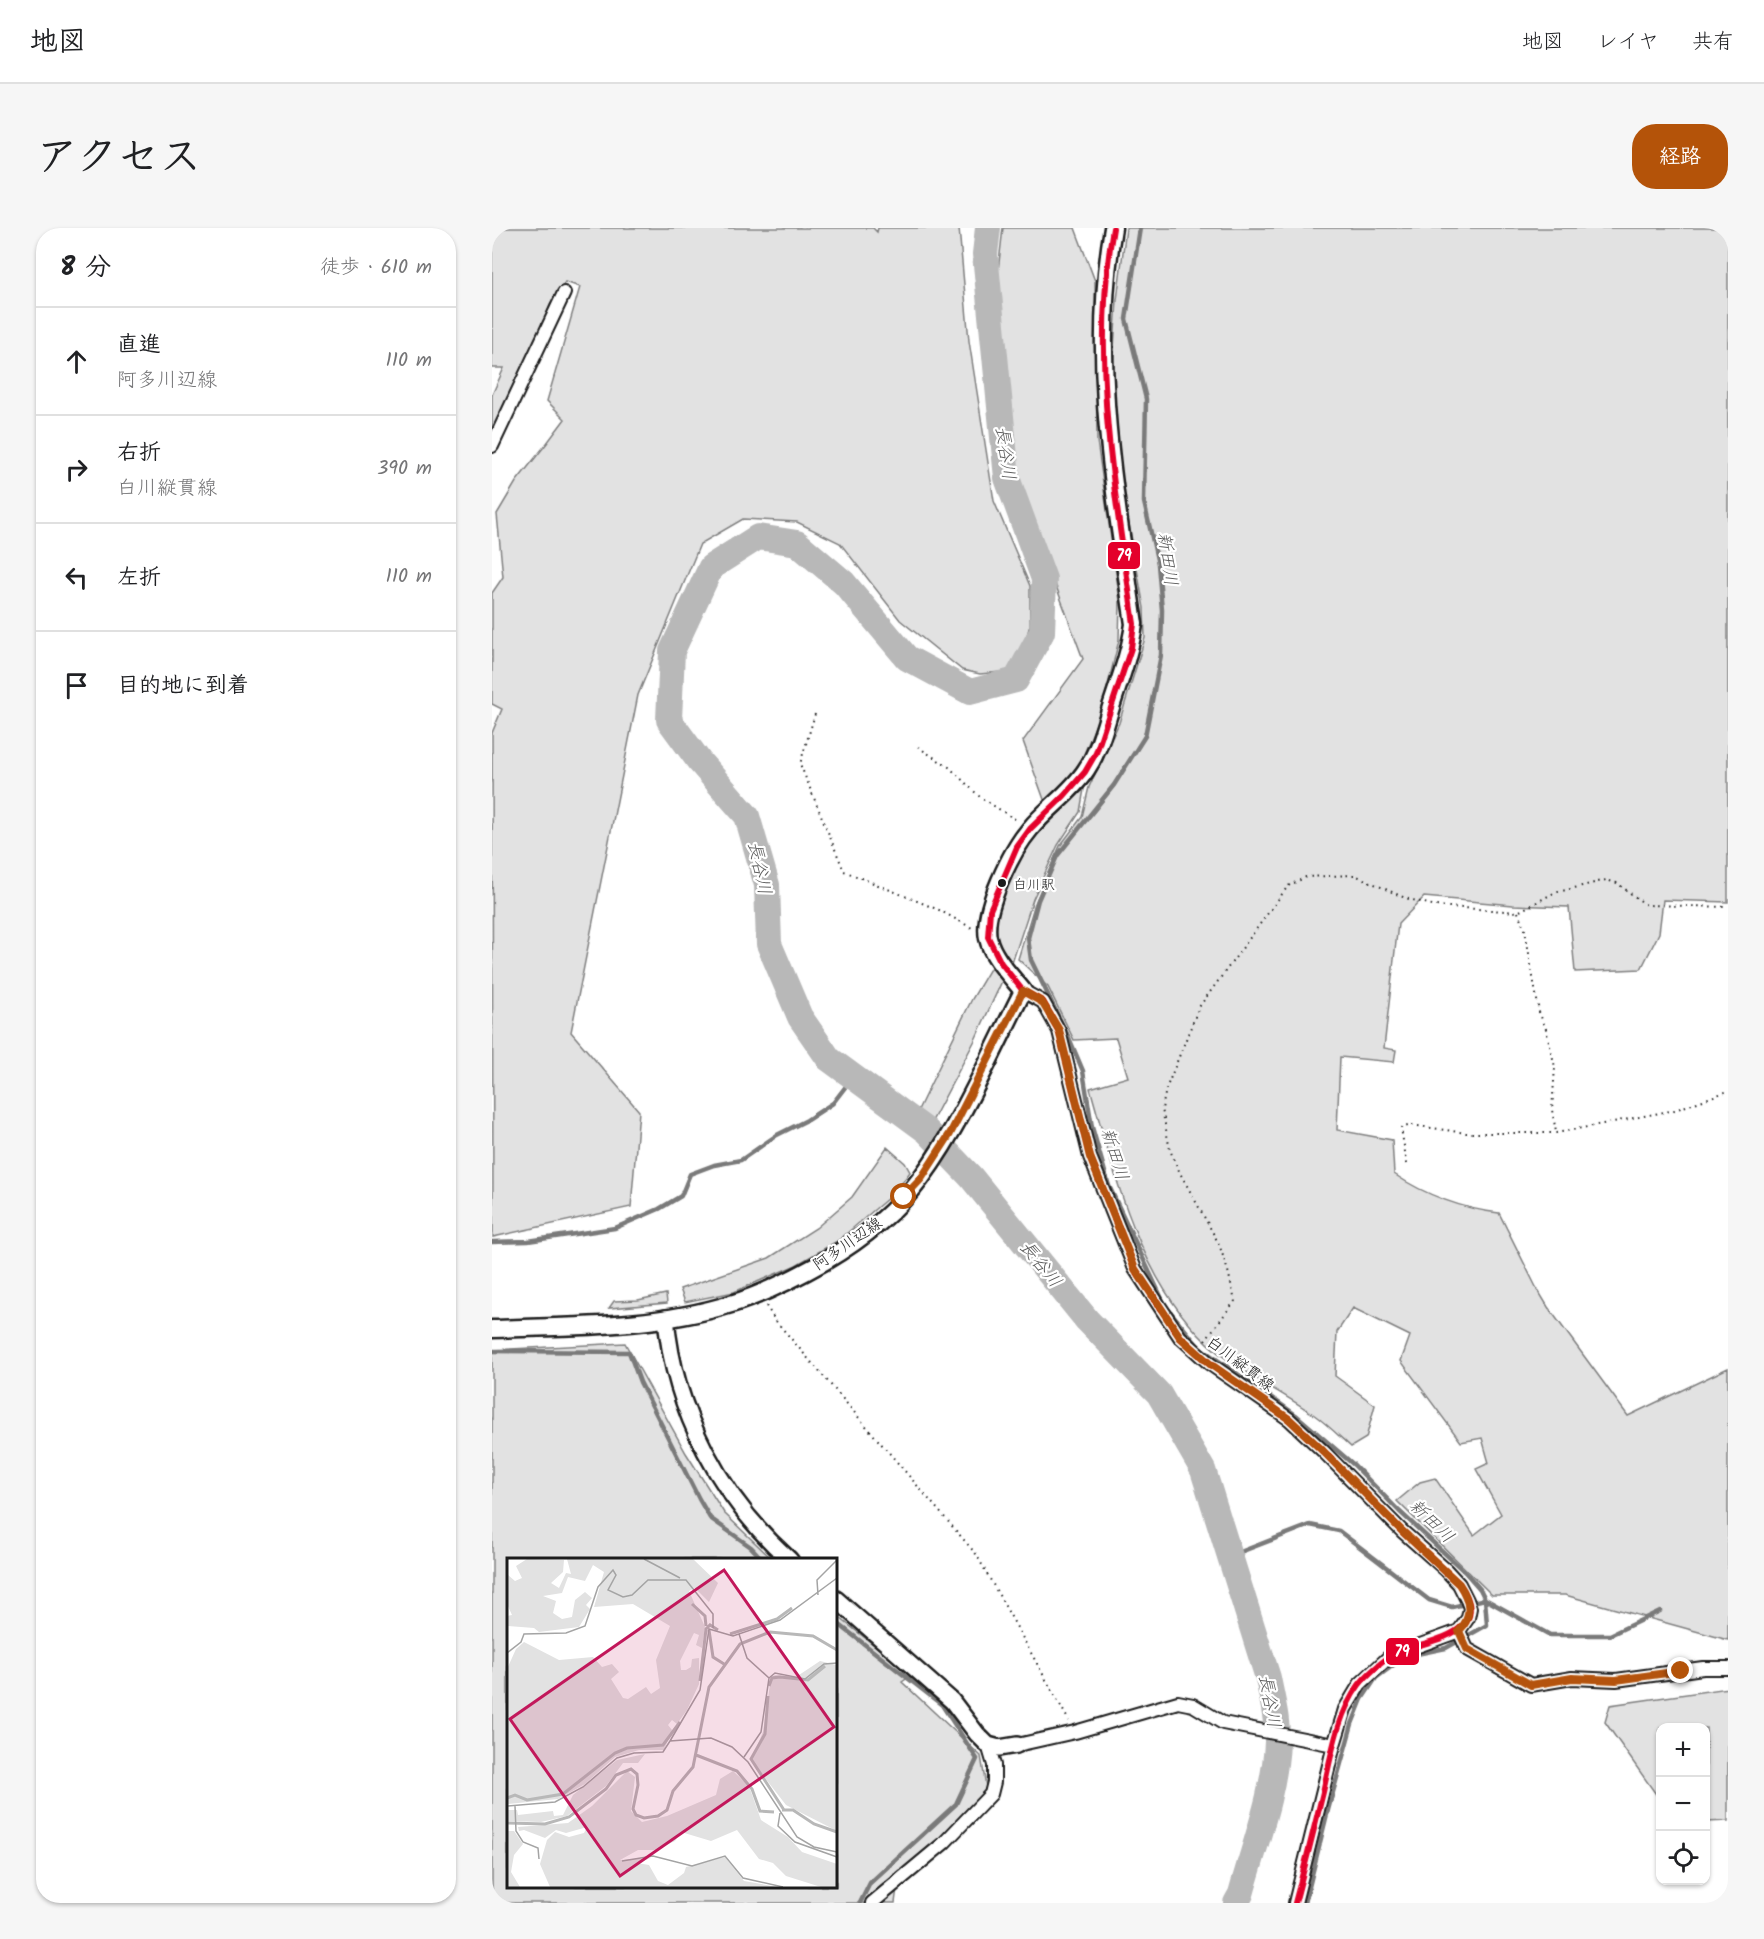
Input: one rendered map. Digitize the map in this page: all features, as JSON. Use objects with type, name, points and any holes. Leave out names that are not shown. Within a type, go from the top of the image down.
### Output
[{"type":"main road","points":[[1023,991],[1001,963],[988,937],[990,910],[1017,847],[1030,829],[1085,772],[1096,753],[1131,648],[1134,624],[1110,448],[1102,358],[1106,264],[1113,228]]},
{"type":"main road","name":"阿多川辺線","points":[[492,1329],[615,1324],[666,1318],[730,1304],[759,1294],[811,1269],[861,1237],[888,1215],[921,1179],[950,1134],[1023,991]]},
{"type":"street","points":[[492,446],[564,293]]},
{"type":"street","name":"白川縦貫線","points":[[1023,991],[1042,1002],[1059,1030],[1093,1167],[1135,1269],[1180,1337],[1210,1364],[1289,1419],[1402,1531],[1446,1570],[1459,1584],[1468,1604],[1468,1618],[1460,1634]]},
{"type":"street","points":[[666,1318],[669,1345],[682,1391],[696,1432],[716,1472],[753,1523],[788,1558]]},
{"type":"street","points":[[837,1600],[952,1701],[988,1745],[994,1765],[991,1794],[944,1843],[872,1903]]},
{"type":"street","points":[[1295,1903],[1345,1709],[1360,1684],[1390,1656],[1460,1634],[1467,1649],[1531,1685],[1572,1678],[1616,1680],[1702,1668],[1728,1668]]},
{"type":"street","points":[[988,1745],[999,1748],[1075,1732],[1178,1702],[1193,1705],[1223,1723],[1334,1745]]},
{"type":"path","points":[[815,714],[800,764],[844,871],[939,910],[988,937]]},
{"type":"path","points":[[918,747],[949,766],[981,798],[1030,829]]},
{"type":"path","points":[[1202,1345],[1211,1330],[1235,1301],[1219,1244],[1170,1150],[1162,1108],[1166,1089],[1199,1007],[1288,886],[1306,876],[1355,875],[1405,898],[1436,906],[1518,912],[1554,893],[1606,880],[1617,883],[1646,905],[1728,907]]},
{"type":"path","points":[[1518,912],[1525,930],[1539,1012],[1546,1029],[1555,1067],[1552,1110],[1556,1133]]},
{"type":"path","points":[[1407,1164],[1401,1128],[1411,1125],[1466,1132],[1556,1133],[1675,1110],[1728,1091]]},
{"type":"path","points":[[759,1294],[775,1320],[976,1554],[1075,1732]]},
{"type":"shaded area","points":[[492,228],[873,228],[877,232],[878,228],[959,228],[969,341],[994,501],[1030,586],[1030,625],[1022,652],[1011,671],[980,674],[962,670],[900,620],[840,543],[797,522],[743,519],[700,544],[638,695],[571,1032],[639,1111],[631,1207],[493,1237],[492,733],[502,709],[492,704],[492,593],[503,577],[497,514],[516,482],[565,419],[547,401],[580,287],[565,282],[550,305],[539,334],[492,431],[492,395],[504,368],[492,368]]},
{"type":"shaded area","points":[[1003,228],[1075,228],[1095,281],[1097,441],[1120,601],[1119,640],[1102,709],[1080,764],[1046,805],[1023,741],[1083,659],[1019,486],[1010,419],[997,280]]},
{"type":"shaded area","points":[[1126,228],[1728,228],[1728,902],[1663,900],[1659,933],[1641,969],[1575,972],[1569,907],[1513,905],[1424,897],[1398,924],[1384,1048],[1396,1050],[1394,1062],[1340,1057],[1337,1130],[1392,1140],[1394,1174],[1445,1200],[1499,1213],[1548,1307],[1628,1416],[1728,1368],[1728,1640],[1565,1595],[1492,1595],[1397,1501],[1420,1482],[1435,1478],[1474,1535],[1501,1514],[1476,1469],[1489,1463],[1482,1438],[1461,1442],[1401,1361],[1410,1336],[1353,1308],[1337,1332],[1335,1376],[1375,1405],[1366,1438],[1351,1447],[1313,1414],[1217,1352],[1191,1326],[1169,1297],[1150,1264],[1135,1230],[1110,1159],[1090,1088],[1128,1077],[1116,1038],[1074,1040],[1048,987],[1018,959],[1035,903],[1060,846],[1082,817],[1089,787],[1119,723],[1145,638],[1144,608],[1118,462],[1112,381],[1117,300]]},
{"type":"shaded area","points":[[1084,789],[1080,812],[1058,845],[1033,899],[1011,966],[999,944],[997,929],[998,915],[1006,886],[1019,859],[1034,838]]},
{"type":"shaded area","points":[[991,967],[1002,981],[975,1040],[931,1123],[917,1112],[972,999]]},
{"type":"shaded area","points":[[887,1147],[905,1163],[910,1172],[895,1192],[839,1240],[796,1265],[734,1292],[685,1302],[680,1289],[769,1258],[816,1228],[852,1197]]},
{"type":"shaded area","points":[[666,1294],[667,1303],[609,1308],[614,1301],[638,1300]]},
{"type":"shaded area","points":[[625,1343],[686,1453],[724,1513],[771,1558],[507,1558],[507,1888],[837,1888],[837,1616],[912,1675],[902,1682],[981,1756],[986,1787],[978,1804],[897,1888],[895,1903],[492,1903],[492,1350]]},
{"type":"shaded area","points":[[1728,1688],[1728,1821],[1710,1822],[1710,1723],[1656,1723],[1656,1794],[1605,1722],[1610,1705]]},
{"type":"waterway","name":"長谷川","points":[[988,228],[985,254],[1007,478],[1044,579],[1042,632],[1016,680],[970,692],[907,658],[844,583],[797,543],[758,537],[711,567],[672,651],[669,720],[699,761],[747,816],[767,885],[769,944],[800,1017],[829,1059],[927,1131],[971,1177],[1087,1320],[1159,1394],[1203,1470],[1268,1678],[1277,1726],[1275,1761],[1268,1799],[1241,1894],[1236,1903]]},
{"type":"waterway","name":"新田川","points":[[1140,228],[1126,319],[1146,399],[1144,502],[1158,564],[1162,610],[1161,655],[1145,736],[1114,785],[1057,856],[1038,900],[1028,938],[1031,960],[1083,1071],[1092,1127],[1109,1186],[1164,1303]]},
{"type":"waterway","points":[[492,1242],[528,1241],[615,1228],[659,1209],[681,1196],[690,1174],[714,1165],[741,1160],[777,1135],[807,1120],[833,1103],[853,1077]]},
{"type":"waterway","name":"新田川","points":[[1169,1310],[1199,1347],[1296,1415],[1354,1465],[1399,1511],[1465,1572],[1480,1589],[1485,1599],[1487,1625],[1446,1648],[1417,1654],[1395,1664],[1376,1678],[1362,1699],[1352,1724],[1305,1903]]},
{"type":"waterway","points":[[492,1351],[629,1352],[640,1382],[710,1518],[751,1547],[761,1558]]},
{"type":"waterway","points":[[1230,1556],[1310,1525],[1339,1531],[1429,1600],[1452,1607],[1485,1599],[1550,1635],[1610,1635],[1660,1611]]},
{"type":"waterway","points":[[837,1623],[942,1705],[977,1759],[956,1804],[870,1883],[860,1903]]},
{"type":"transit line","name":"79","points":[[1113,228],[1104,327],[1105,377],[1113,476],[1134,624],[1131,648],[1096,753],[1085,772],[1030,829],[1017,847],[990,910],[988,937],[1001,963],[1023,991],[1043,1002],[1059,1031],[1090,1157],[1135,1269],[1180,1337],[1210,1364],[1289,1419],[1459,1584],[1468,1602],[1469,1615],[1463,1626],[1438,1639],[1389,1657],[1359,1685],[1351,1697],[1336,1737],[1295,1903]]},
{"type":"place","name":"白川駅","points":[[1002,883]]},
{"type":"route","points":[[904,1197],[921,1179],[950,1134],[1023,991],[1042,1002],[1059,1030],[1090,1157],[1135,1269],[1158,1305],[1180,1337],[1210,1364],[1289,1419],[1459,1584],[1465,1592],[1470,1608],[1468,1618],[1459,1631],[1467,1649],[1531,1685],[1572,1678],[1616,1680],[1681,1671]]}]
